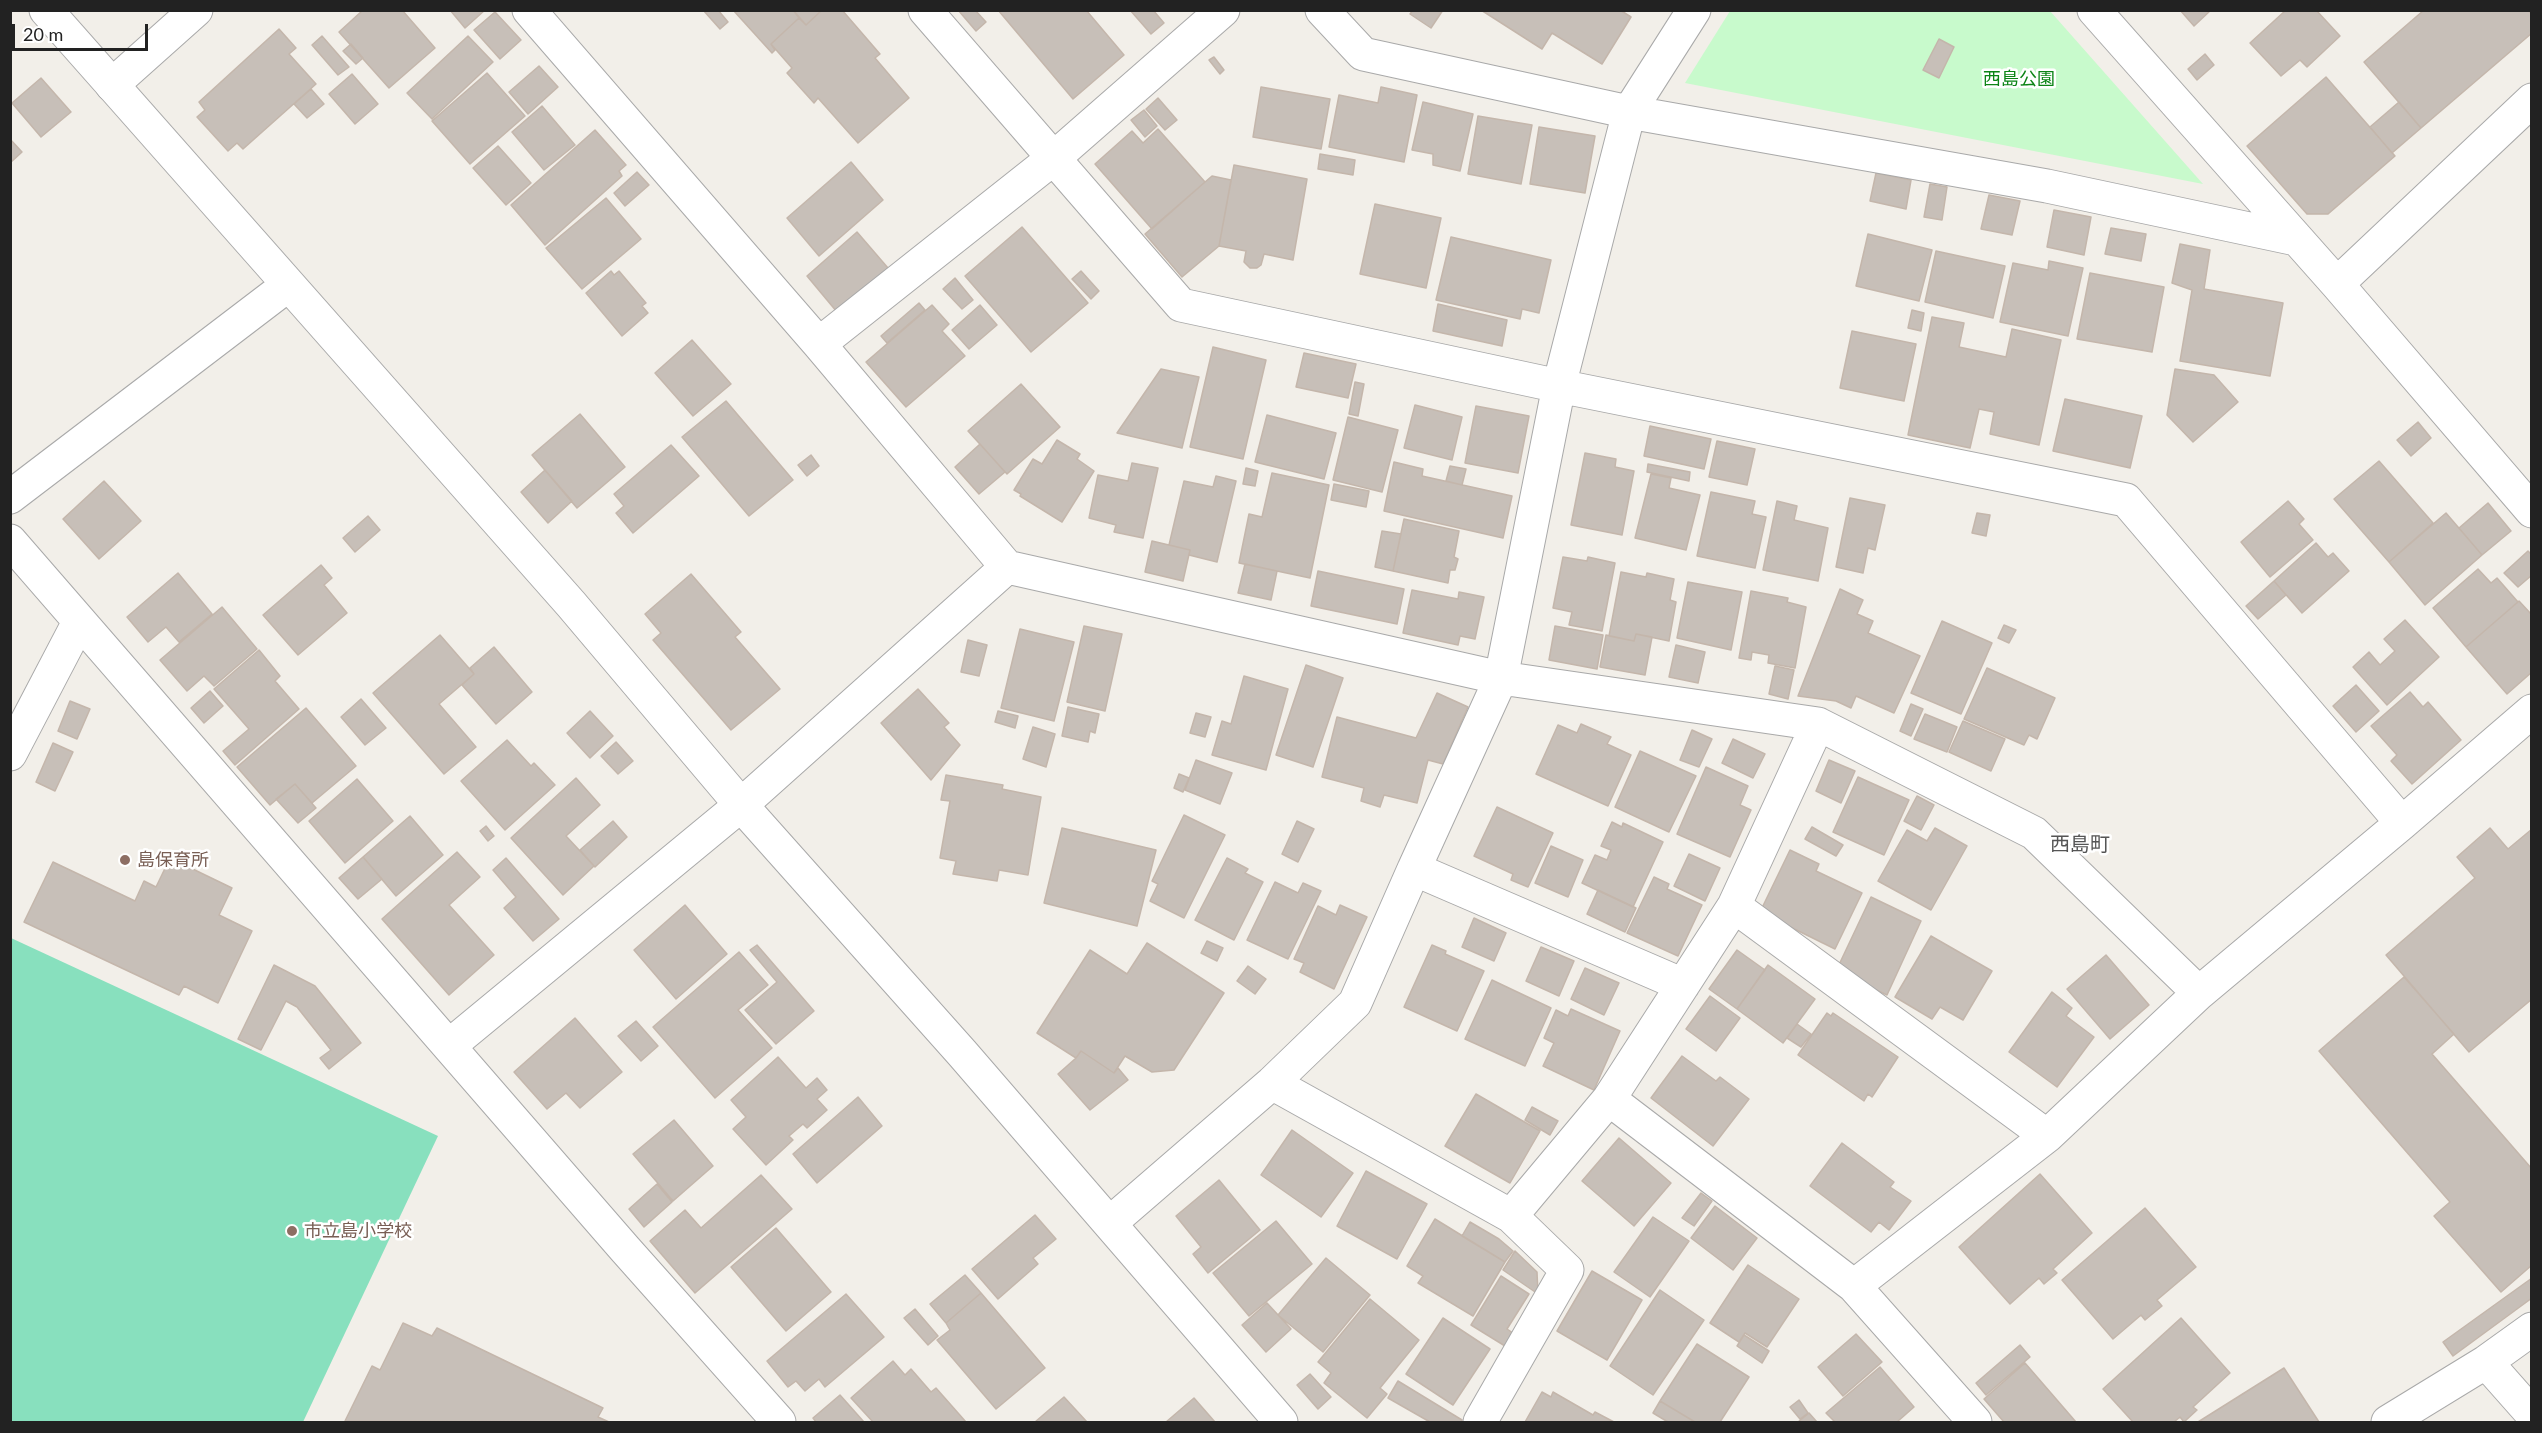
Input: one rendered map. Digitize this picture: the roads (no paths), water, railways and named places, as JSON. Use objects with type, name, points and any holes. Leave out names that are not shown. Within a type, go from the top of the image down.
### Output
[{"type":"street","points":[[46,10],[571,604],[741,805],[1110,1223],[1281,1422]]},
{"type":"street","points":[[112,85],[196,10]]},
{"type":"street","points":[[529,10],[819,344],[1007,567],[1501,678],[1818,724],[2034,833],[2199,993]]},
{"type":"street","points":[[925,10],[1055,157],[1181,305],[1559,386],[2126,500],[2402,823]]},
{"type":"street","points":[[819,344],[1055,157],[1223,10]]},
{"type":"street","points":[[1322,10],[1363,54],[1629,112],[2047,186],[2296,239]]},
{"type":"street","points":[[1110,1223],[1272,1083],[1354,1003],[1501,678],[1559,386],[1629,112],[1694,10]]},
{"type":"street","points":[[2094,10],[2337,284],[2532,511]]},
{"type":"street","points":[[2337,284],[2532,100]]},
{"type":"street","points":[[10,497],[288,285]]},
{"type":"street","points":[[10,541],[779,1422]]},
{"type":"street","points":[[449,1046],[741,805],[1007,567]]},
{"type":"street","points":[[10,754],[79,622]]},
{"type":"street","points":[[1854,1286],[2047,1136],[2199,993],[2532,711]]},
{"type":"street","points":[[1510,1216],[1609,1099],[1734,906],[1818,724]]},
{"type":"street","points":[[1414,869],[1683,985]]},
{"type":"street","points":[[1734,906],[2047,1136]]},
{"type":"street","points":[[1272,1083],[1510,1216],[1567,1270],[1480,1422]]},
{"type":"street","points":[[1609,1099],[1854,1286],[1975,1422]]},
{"type":"street","points":[[2388,1422],[2486,1362],[2532,1329]]},
{"type":"street","points":[[2486,1362],[2532,1414]]},
{"type":"place","name":"島保育所","points":[[125,860]]},
{"type":"place","name":"市立島小学校","points":[[292,1231]]},
{"type":"district","name":"西島町","points":[[2080,845]]},
{"type":"park label","name":"西島公園","points":[[2019,79]]}]
